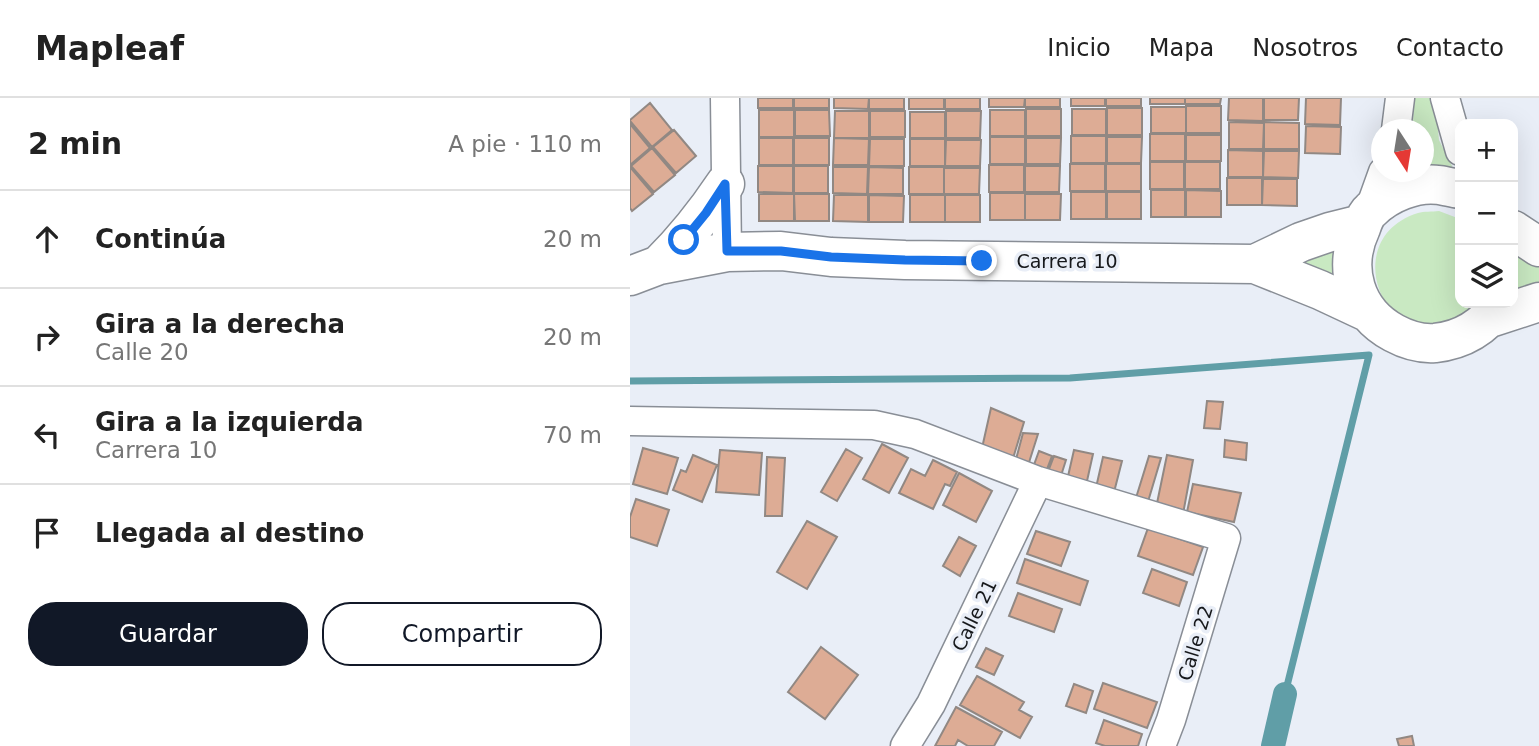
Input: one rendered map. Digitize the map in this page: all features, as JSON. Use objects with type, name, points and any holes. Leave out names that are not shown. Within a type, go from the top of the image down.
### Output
[{"type":"street","points":[[725,98],[727,251]]},
{"type":"street","points":[[1397,119],[1400,98]]},
{"type":"street","points":[[1445,98],[1455,133]]},
{"type":"street","points":[[1367,312],[1358,296],[1352,259],[1355,241],[1378,182]]},
{"type":"street","points":[[645,270],[684,240],[725,184]]},
{"type":"street","name":"Carrera 10","points":[[1255,264],[1366,217],[1392,195],[1415,186],[1438,185],[1455,189]]},
{"type":"street","points":[[1518,233],[1539,247]]},
{"type":"street","name":"Carrera 10","points":[[645,270],[727,251],[781,251],[831,257],[905,260],[1255,264],[1367,312],[1384,327],[1404,338],[1427,343],[1450,341],[1472,333],[1495,311]]},
{"type":"street","points":[[1495,311],[1539,302]]},
{"type":"street","points":[[630,421],[874,425],[915,434],[1038,481]]},
{"type":"street","name":"Calle 22","points":[[1038,481],[1226,538],[1161,746]]},
{"type":"street","name":"Calle 21","points":[[905,746],[931,704],[1038,481]]},
{"type":"green space","points":[[1414,98],[1435,98],[1439,140],[1455,172],[1455,182],[1404,185],[1402,182],[1434,182],[1434,119],[1413,119]]},
{"type":"green space","points":[[1439,211],[1455,217],[1455,308],[1474,308],[1448,322],[1424,326],[1404,320],[1388,306],[1378,287],[1375,265],[1380,244],[1394,226],[1423,212]]},
{"type":"green space","points":[[1347,235],[1343,285],[1282,262]]},
{"type":"green space","points":[[1518,251],[1539,255],[1539,296],[1518,302]]},
{"type":"building","points":[[758,98],[793,98],[793,108],[758,108]]},
{"type":"building","points":[[794,98],[829,98],[829,108],[794,108]]},
{"type":"building","points":[[834,98],[869,98],[868,109],[834,108]]},
{"type":"building","points":[[869,98],[904,98],[904,109],[869,109]]},
{"type":"building","points":[[909,98],[944,98],[944,109],[909,109]]},
{"type":"building","points":[[945,98],[980,98],[980,109],[945,109]]},
{"type":"building","points":[[989,98],[1025,98],[1024,107],[989,107]]},
{"type":"building","points":[[1025,98],[1060,98],[1060,107],[1025,107]]},
{"type":"building","points":[[1071,98],[1105,98],[1105,106],[1071,106]]},
{"type":"building","points":[[1106,98],[1141,98],[1141,106],[1106,106]]},
{"type":"building","points":[[1150,98],[1185,98],[1185,104],[1150,104]]},
{"type":"building","points":[[1185,98],[1221,98],[1220,104],[1185,104]]},
{"type":"building","points":[[1229,98],[1263,98],[1263,121],[1228,120]]},
{"type":"building","points":[[1264,98],[1299,98],[1298,120],[1264,120]]},
{"type":"building","points":[[1306,98],[1341,98],[1340,125],[1305,124]]},
{"type":"building","points":[[650,103],[672,130],[652,147],[630,121]]},
{"type":"building","points":[[1186,106],[1221,106],[1221,133],[1186,133]]},
{"type":"building","points":[[1151,107],[1186,107],[1186,133],[1151,133]]},
{"type":"building","points":[[1107,108],[1142,108],[1142,135],[1107,135]]},
{"type":"building","points":[[1026,109],[1061,109],[1061,136],[1026,136]]},
{"type":"building","points":[[1072,109],[1106,109],[1106,135],[1072,135]]},
{"type":"building","points":[[759,110],[794,110],[794,137],[759,137]]},
{"type":"building","points":[[795,110],[829,110],[830,136],[795,136]]},
{"type":"building","points":[[990,110],[1025,110],[1025,136],[990,136]]},
{"type":"building","points":[[835,111],[869,111],[869,138],[834,138]]},
{"type":"building","points":[[870,111],[905,111],[905,137],[870,137]]},
{"type":"building","points":[[946,111],[981,111],[980,138],[946,138]]},
{"type":"building","points":[[910,112],[945,112],[945,138],[910,138]]},
{"type":"building","points":[[1229,122],[1264,123],[1263,149],[1229,149]]},
{"type":"building","points":[[1264,122],[1299,123],[1299,149],[1264,149]]},
{"type":"building","points":[[630,124],[650,148],[630,165]]},
{"type":"building","points":[[1306,126],[1341,127],[1340,154],[1305,153]]},
{"type":"building","points":[[674,130],[696,156],[676,173],[653,147]]},
{"type":"building","points":[[1150,134],[1185,134],[1185,161],[1150,161]]},
{"type":"building","points":[[1186,135],[1221,135],[1221,161],[1186,161]]},
{"type":"building","points":[[1071,136],[1106,136],[1106,163],[1071,163]]},
{"type":"building","points":[[990,137],[1025,137],[1025,164],[990,164]]},
{"type":"building","points":[[1107,137],[1142,137],[1141,163],[1107,163]]},
{"type":"building","points":[[759,138],[793,138],[793,165],[759,165]]},
{"type":"building","points":[[794,138],[829,138],[829,165],[794,165]]},
{"type":"building","points":[[834,138],[869,139],[868,165],[833,165]]},
{"type":"building","points":[[1026,138],[1061,138],[1060,164],[1026,164]]},
{"type":"building","points":[[870,139],[904,139],[904,166],[869,166]]},
{"type":"building","points":[[910,139],[945,139],[945,166],[910,166]]},
{"type":"building","points":[[946,140],[981,140],[980,166],[945,166]]},
{"type":"building","points":[[652,148],[675,175],[654,192],[631,166]]},
{"type":"building","points":[[1228,150],[1263,151],[1263,177],[1228,177]]},
{"type":"building","points":[[1264,151],[1299,151],[1298,178],[1263,177]]},
{"type":"building","points":[[1150,162],[1184,162],[1184,189],[1150,189]]},
{"type":"building","points":[[1185,162],[1220,162],[1220,189],[1185,189]]},
{"type":"building","points":[[1070,164],[1105,164],[1105,191],[1070,191]]},
{"type":"building","points":[[1106,164],[1141,164],[1141,191],[1106,191]]},
{"type":"building","points":[[989,165],[1024,165],[1024,192],[989,192]]},
{"type":"building","points":[[758,166],[793,166],[793,193],[758,192]]},
{"type":"building","points":[[794,166],[828,166],[828,193],[794,193]]},
{"type":"building","points":[[1025,166],[1060,166],[1059,192],[1025,192]]},
{"type":"building","points":[[630,167],[653,194],[632,211],[630,208]]},
{"type":"building","points":[[833,167],[868,167],[867,194],[833,193]]},
{"type":"building","points":[[869,167],[903,168],[903,194],[868,194]]},
{"type":"building","points":[[909,167],[944,167],[944,194],[909,194]]},
{"type":"building","points":[[944,168],[980,168],[979,194],[944,194]]},
{"type":"building","points":[[1227,178],[1262,178],[1262,205],[1227,205]]},
{"type":"building","points":[[1263,179],[1297,179],[1297,206],[1262,205]]},
{"type":"building","points":[[1151,190],[1185,190],[1185,217],[1151,217]]},
{"type":"building","points":[[1186,190],[1221,191],[1221,217],[1186,217]]},
{"type":"building","points":[[1071,192],[1106,192],[1106,219],[1071,219]]},
{"type":"building","points":[[1107,192],[1141,192],[1141,219],[1107,219]]},
{"type":"building","points":[[990,193],[1025,193],[1025,220],[990,220]]},
{"type":"building","points":[[759,194],[794,194],[794,221],[759,221]]},
{"type":"building","points":[[794,194],[829,194],[829,221],[795,221]]},
{"type":"building","points":[[1025,194],[1061,194],[1060,220],[1025,220]]},
{"type":"building","points":[[834,195],[868,195],[868,222],[833,221]]},
{"type":"building","points":[[869,195],[904,196],[903,222],[869,222]]},
{"type":"building","points":[[910,195],[945,195],[945,222],[910,222]]},
{"type":"building","points":[[945,195],[980,195],[980,222],[945,222]]},
{"type":"building","points":[[1207,401],[1223,402],[1220,429],[1204,428]]},
{"type":"building","points":[[991,408],[1024,422],[1011,465],[980,457]]},
{"type":"building","points":[[1023,433],[1038,434],[1026,472],[1014,467]]},
{"type":"building","points":[[1225,440],[1247,443],[1246,460],[1224,457]]},
{"type":"building","points":[[882,444],[908,458],[889,493],[863,479]]},
{"type":"building","points":[[643,448],[678,458],[667,494],[633,484]]},
{"type":"building","points":[[846,449],[862,458],[837,501],[821,492]]},
{"type":"building","points":[[720,450],[762,453],[759,495],[716,492]]},
{"type":"building","points":[[1074,450],[1093,454],[1085,490],[1066,485]]},
{"type":"building","points":[[1039,451],[1052,456],[1044,477],[1031,473]]},
{"type":"building","points":[[693,455],[717,465],[702,502],[673,490],[681,470],[686,472]]},
{"type":"building","points":[[1167,455],[1193,460],[1183,514],[1156,508]]},
{"type":"building","points":[[1054,456],[1066,460],[1059,482],[1046,477]]},
{"type":"building","points":[[1149,456],[1161,458],[1147,505],[1135,501]]},
{"type":"building","points":[[767,457],[785,458],[782,516],[765,516]]},
{"type":"building","points":[[1103,457],[1122,461],[1113,496],[1095,492]]},
{"type":"building","points":[[933,460],[957,472],[950,486],[945,484],[933,509],[899,493],[911,469],[925,476]]},
{"type":"building","points":[[959,473],[992,491],[976,522],[943,505]]},
{"type":"building","points":[[1193,484],[1241,493],[1234,522],[1187,512]]},
{"type":"building","points":[[636,499],[669,510],[657,546],[630,537],[630,517]]},
{"type":"building","points":[[807,521],[837,537],[807,589],[777,572]]},
{"type":"building","points":[[1148,528],[1203,547],[1193,575],[1138,556]]},
{"type":"building","points":[[1036,531],[1070,542],[1061,566],[1027,554]]},
{"type":"building","points":[[959,537],[976,546],[960,576],[943,566]]},
{"type":"building","points":[[1025,559],[1088,581],[1080,605],[1017,583]]},
{"type":"building","points":[[1152,569],[1187,582],[1179,606],[1143,593]]},
{"type":"building","points":[[1018,593],[1062,609],[1054,632],[1009,616]]},
{"type":"building","points":[[821,647],[858,675],[825,719],[788,692]]},
{"type":"building","points":[[986,648],[1003,656],[994,675],[976,667]]},
{"type":"building","points":[[977,676],[1024,702],[1019,710],[1032,717],[1020,738],[960,705]]},
{"type":"building","points":[[1103,683],[1157,702],[1147,728],[1094,709]]},
{"type":"building","points":[[1074,684],[1093,691],[1086,713],[1066,706]]},
{"type":"building","points":[[956,707],[1002,732],[994,746],[968,746],[958,740],[955,746],[935,746]]},
{"type":"building","points":[[1104,720],[1142,734],[1138,746],[1105,746],[1096,743]]},
{"type":"building","points":[[1412,736],[1414,746],[1399,746],[1397,739]]},
{"type":"waterway","points":[[630,381],[1070,378],[1369,355],[1285,694]]},
{"type":"waterway","points":[[1273,746],[1285,694]]},
{"type":"route","points":[[684,240],[725,184],[727,251],[781,251],[831,257],[982,261]]}]
